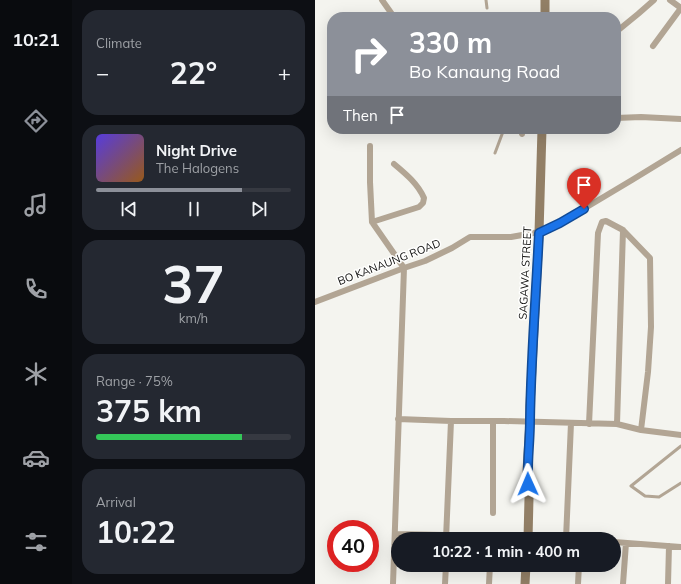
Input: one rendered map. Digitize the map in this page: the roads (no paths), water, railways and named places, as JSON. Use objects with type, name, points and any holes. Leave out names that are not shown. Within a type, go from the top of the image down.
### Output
[{"type":"street","points":[[382,0],[390,12]]},
{"type":"street","points":[[545,0],[545,12]]},
{"type":"street","points":[[621,25],[639,14],[653,0]]},
{"type":"street","points":[[653,46],[681,8],[670,0]]},
{"type":"street","points":[[621,118],[681,119]]},
{"type":"street","name":"SAGAWA STREET","points":[[528,532],[529,498],[527,471],[531,421],[542,134]]},
{"type":"street","points":[[370,146],[372,222],[404,268],[395,532]]},
{"type":"street","name":"BO KANAUNG ROAD","points":[[315,302],[425,261],[452,248],[470,237],[511,237],[539,232],[560,223],[681,150]]},
{"type":"street","points":[[372,222],[419,207],[425,198],[408,175],[394,164]]},
{"type":"street","points":[[589,424],[598,233],[602,222],[606,220],[623,230],[650,258],[651,327],[648,372],[641,430]]},
{"type":"street","points":[[617,424],[623,230]]},
{"type":"street","points":[[398,419],[617,424],[641,430],[681,435]]},
{"type":"street","points":[[446,532],[451,421]]},
{"type":"street","points":[[493,421],[493,513]]},
{"type":"street","points":[[566,532],[571,422]]},
{"type":"street","points":[[621,542],[681,547]]},
{"type":"street","points":[[623,584],[626,542]]},
{"type":"street","points":[[668,584],[669,546]]},
{"type":"street","points":[[393,572],[393,584]]},
{"type":"street","points":[[445,572],[445,584]]},
{"type":"street","points":[[489,584],[490,572]]},
{"type":"street","points":[[525,584],[526,572]]},
{"type":"street","points":[[578,584],[579,572]]},
{"type":"lane","points":[[486,0],[487,8]]},
{"type":"lane","points":[[495,153],[502,134]]},
{"type":"lane","points":[[681,446],[631,486],[645,496],[659,497],[681,483]]}]
